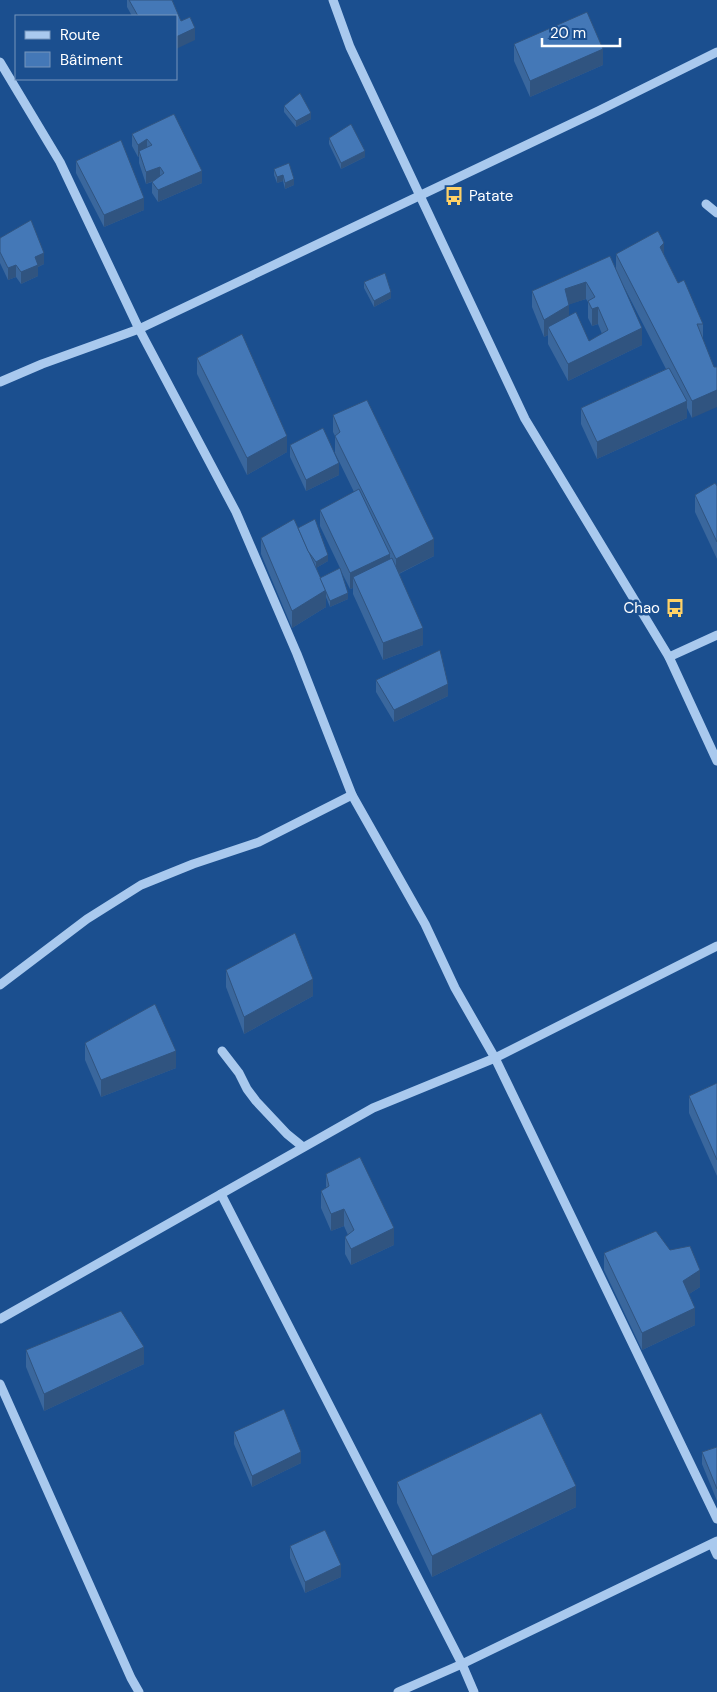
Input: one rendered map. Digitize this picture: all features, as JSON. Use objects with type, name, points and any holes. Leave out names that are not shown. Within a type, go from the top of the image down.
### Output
[{"type":"street","points":[[333,0],[350,47],[525,419],[669,657],[717,761]]},
{"type":"street","points":[[0,382],[42,364],[139,329],[598,111],[717,52]]},
{"type":"street","points":[[0,62],[60,162],[139,329],[236,512],[297,654],[352,795],[425,924],[455,988],[495,1058],[717,1519]]},
{"type":"street","points":[[706,204],[717,213]]},
{"type":"street","points":[[669,657],[717,636]]},
{"type":"street","points":[[0,985],[87,919],[141,885],[193,864],[259,842],[352,795]]},
{"type":"street","points":[[0,1319],[373,1108],[495,1058],[717,946]]},
{"type":"street","points":[[222,1051],[239,1073],[256,1101],[287,1134],[303,1147]]},
{"type":"street","points":[[221,1194],[462,1664],[474,1692]]},
{"type":"street","points":[[0,1384],[131,1678],[139,1692]]},
{"type":"street","points":[[398,1692],[462,1664],[714,1543],[717,1555]]},
{"type":"building","points":[[129,0],[172,0],[181,21],[190,17],[195,28],[178,36],[178,15],[137,15]]},
{"type":"building","points":[[587,12],[603,49],[530,81],[514,44]]},
{"type":"building","points":[[300,93],[311,113],[296,121],[284,106]]},
{"type":"building","points":[[174,114],[202,171],[158,190],[152,182],[164,173],[160,167],[146,172],[139,151],[152,145],[147,139],[138,145],[132,134]]},
{"type":"building","points":[[351,124],[365,151],[341,163],[329,138]]},
{"type":"building","points":[[121,140],[144,198],[104,215],[76,161]]},
{"type":"building","points":[[289,163],[294,179],[285,183],[283,175],[277,177],[274,169]]},
{"type":"building","points":[[31,220],[44,253],[35,257],[38,265],[21,272],[16,265],[8,268],[0,252],[0,238]]},
{"type":"building","points":[[658,231],[664,243],[660,247],[678,283],[684,280],[703,324],[697,324],[714,367],[717,367],[717,390],[692,401],[616,254]]},
{"type":"building","points":[[610,256],[642,328],[568,364],[548,327],[576,312],[589,341],[608,330],[598,307],[592,309],[588,301],[595,297],[586,282],[565,289],[569,305],[544,320],[532,291]]},
{"type":"building","points":[[385,273],[391,292],[374,301],[364,282]]},
{"type":"building","points":[[242,334],[287,436],[247,458],[197,358]]},
{"type":"building","points":[[669,368],[687,401],[597,442],[581,408]]},
{"type":"building","points":[[367,400],[434,539],[396,559],[335,436],[340,432],[333,415]]},
{"type":"building","points":[[323,428],[339,463],[306,480],[290,445]]},
{"type":"building","points":[[715,483],[717,486],[717,542],[695,495]]},
{"type":"building","points":[[359,489],[390,554],[350,573],[320,510]]},
{"type":"building","points":[[294,519],[326,590],[292,611],[261,538]]},
{"type":"building","points":[[315,519],[328,555],[316,562],[308,551],[298,528]]},
{"type":"building","points":[[392,558],[423,628],[383,643],[353,577]]},
{"type":"building","points":[[340,568],[348,593],[330,601],[320,578]]},
{"type":"building","points":[[440,650],[448,684],[394,710],[376,680]]},
{"type":"building","points":[[295,933],[313,979],[244,1017],[226,970]]},
{"type":"building","points":[[155,1004],[176,1051],[101,1080],[85,1043]]},
{"type":"building","points":[[717,1083],[717,1160],[689,1096]]},
{"type":"building","points":[[360,1157],[394,1228],[351,1249],[345,1237],[354,1230],[344,1209],[331,1214],[321,1191],[329,1186],[326,1174]]},
{"type":"building","points":[[656,1231],[670,1250],[690,1246],[700,1270],[683,1281],[695,1308],[642,1333],[604,1253]]},
{"type":"building","points":[[121,1311],[144,1347],[44,1394],[26,1350]]},
{"type":"building","points":[[284,1409],[301,1452],[252,1476],[234,1432]]},
{"type":"building","points":[[541,1413],[576,1486],[432,1556],[397,1482]]},
{"type":"building","points":[[717,1447],[717,1489],[702,1452]]},
{"type":"building","points":[[325,1530],[341,1565],[305,1582],[290,1546]]},
{"type":"place","name":"Patate","points":[[454,196]]},
{"type":"place","name":"Chao","points":[[675,608]]}]
